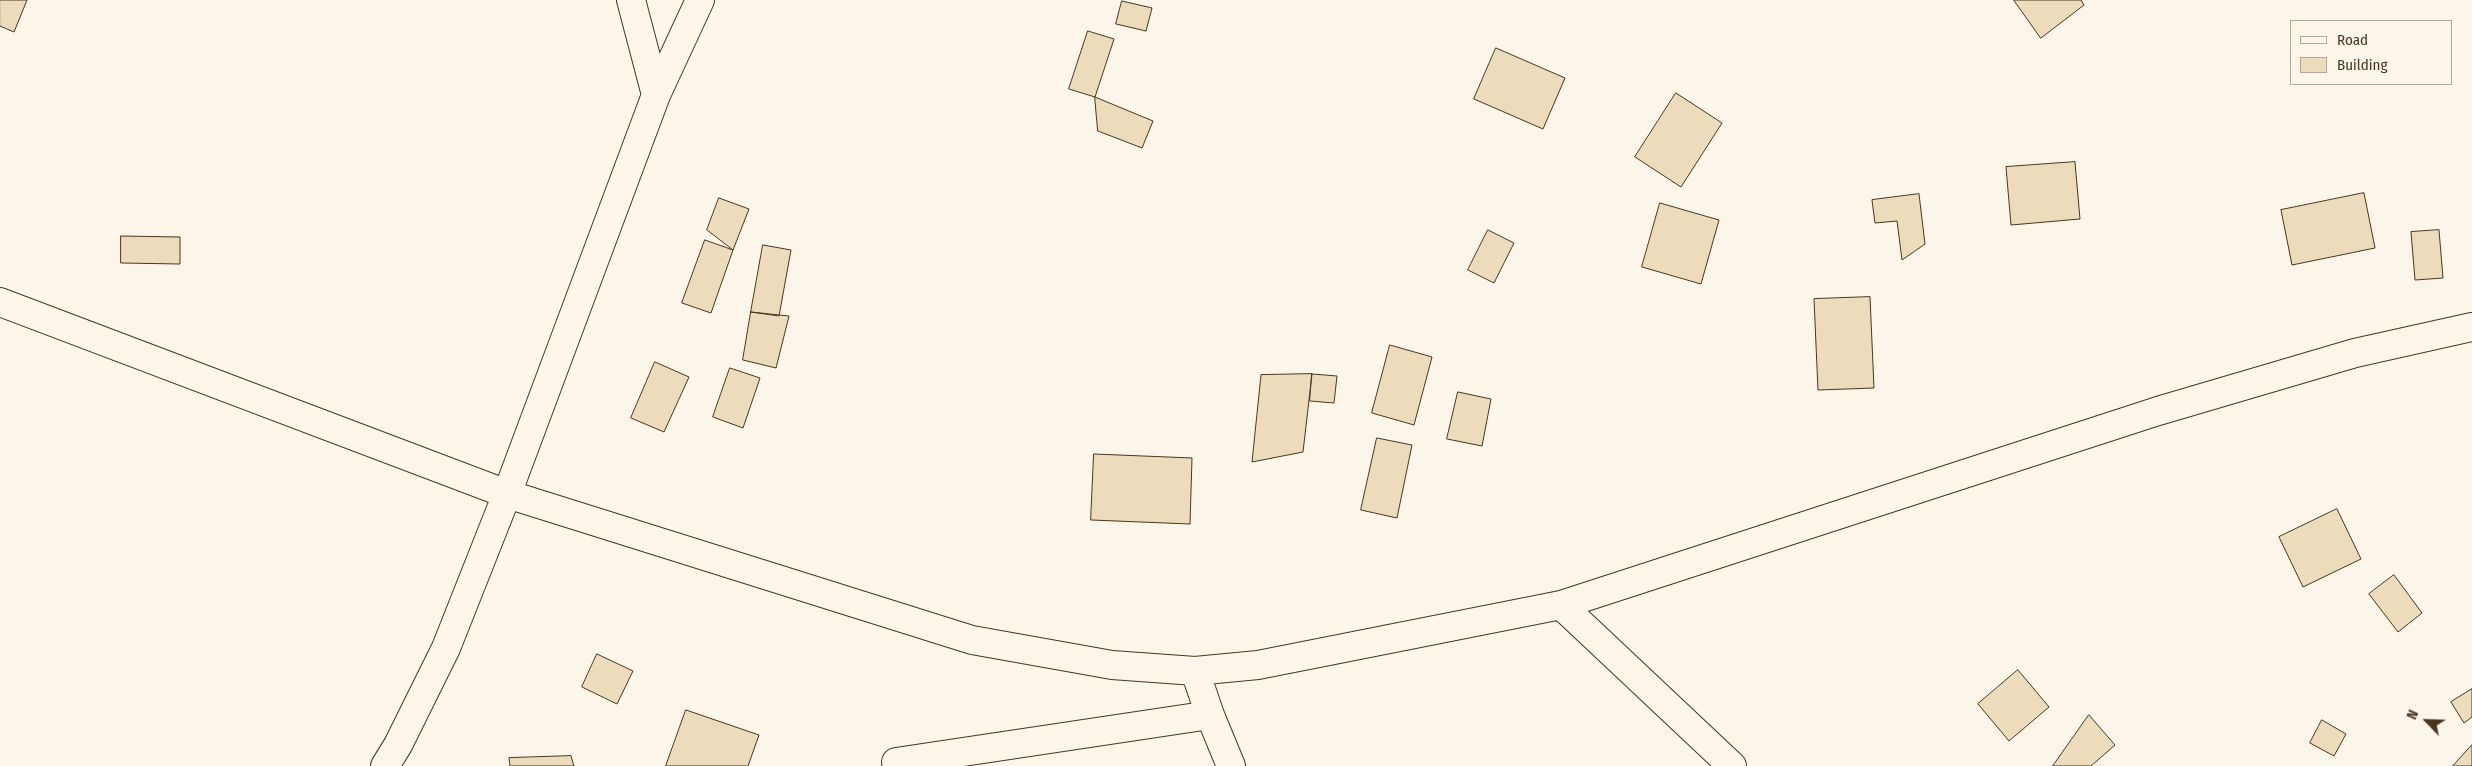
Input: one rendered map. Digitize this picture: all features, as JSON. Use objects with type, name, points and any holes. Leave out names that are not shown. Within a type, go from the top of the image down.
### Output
[{"type":"street","points":[[631,0],[656,95]]},
{"type":"street","points":[[385,766],[398,745],[446,648],[656,95],[700,0]]},
{"type":"street","points":[[0,302],[506,494],[972,640],[1112,665],[1195,671],[1258,664],[1560,605],[2168,409],[2355,353],[2472,327]]},
{"type":"street","points":[[1560,605],[1732,766]]},
{"type":"street","points":[[1195,671],[1210,715],[1231,766]]},
{"type":"street","points":[[896,762],[1210,715]]},
{"type":"building","points":[[0,0],[27,0],[14,32],[0,26]]},
{"type":"building","points":[[2014,0],[2081,0],[2084,5],[2041,38]]},
{"type":"building","points":[[1122,1],[1152,8],[1146,31],[1116,24]]},
{"type":"building","points":[[1088,31],[1114,39],[1095,97],[1069,89]]},
{"type":"building","points":[[1496,48],[1565,78],[1543,129],[1474,99]]},
{"type":"building","points":[[1676,93],[1722,123],[1681,187],[1635,157]]},
{"type":"building","points":[[1095,97],[1153,121],[1142,148],[1098,131]]},
{"type":"building","points":[[2075,162],[2080,219],[2011,225],[2006,167]]},
{"type":"building","points":[[2364,193],[2375,248],[2292,265],[2281,210]]},
{"type":"building","points":[[1919,194],[1925,244],[1902,260],[1897,221],[1875,223],[1872,200]]},
{"type":"building","points":[[719,198],[749,209],[733,250],[707,230]]},
{"type":"building","points":[[1660,203],[1719,220],[1701,284],[1642,267]]},
{"type":"building","points":[[1488,230],[1514,243],[1494,283],[1468,270]]},
{"type":"building","points":[[2439,230],[2443,278],[2415,280],[2411,232]]},
{"type":"building","points":[[121,236],[180,237],[180,264],[121,263]]},
{"type":"building","points":[[705,240],[733,250],[711,313],[682,303]]},
{"type":"building","points":[[763,245],[791,250],[779,316],[751,312]]},
{"type":"building","points":[[1870,297],[1874,388],[1818,390],[1814,299]]},
{"type":"building","points":[[751,312],[789,316],[776,368],[743,360]]},
{"type":"building","points":[[1390,345],[1432,357],[1414,425],[1372,413]]},
{"type":"building","points":[[655,362],[689,377],[664,432],[631,418]]},
{"type":"building","points":[[730,368],[760,378],[743,428],[713,417]]},
{"type":"building","points":[[1312,374],[1337,376],[1334,403],[1310,401]]},
{"type":"building","points":[[1312,374],[1303,452],[1252,462],[1261,375]]},
{"type":"building","points":[[1458,392],[1491,399],[1482,446],[1447,439]]},
{"type":"building","points":[[1377,438],[1412,445],[1397,518],[1361,510]]},
{"type":"building","points":[[1094,454],[1192,458],[1190,524],[1091,520]]},
{"type":"building","points":[[2337,509],[2361,559],[2303,587],[2279,537]]},
{"type":"building","points":[[2394,575],[2422,613],[2398,632],[2369,594]]},
{"type":"building","points":[[597,654],[633,671],[617,704],[582,687]]},
{"type":"building","points":[[2018,670],[2049,707],[2009,741],[1978,704]]},
{"type":"building","points":[[2472,689],[2472,717],[2464,723],[2451,702]]},
{"type":"building","points":[[686,710],[759,735],[748,766],[666,766]]},
{"type":"building","points":[[2089,715],[2115,745],[2091,766],[2053,766]]},
{"type":"building","points":[[2322,720],[2346,734],[2334,756],[2310,743]]},
{"type":"building","points":[[2472,745],[2472,766],[2453,766]]},
{"type":"building","points":[[571,756],[574,766],[510,766],[509,758]]}]
